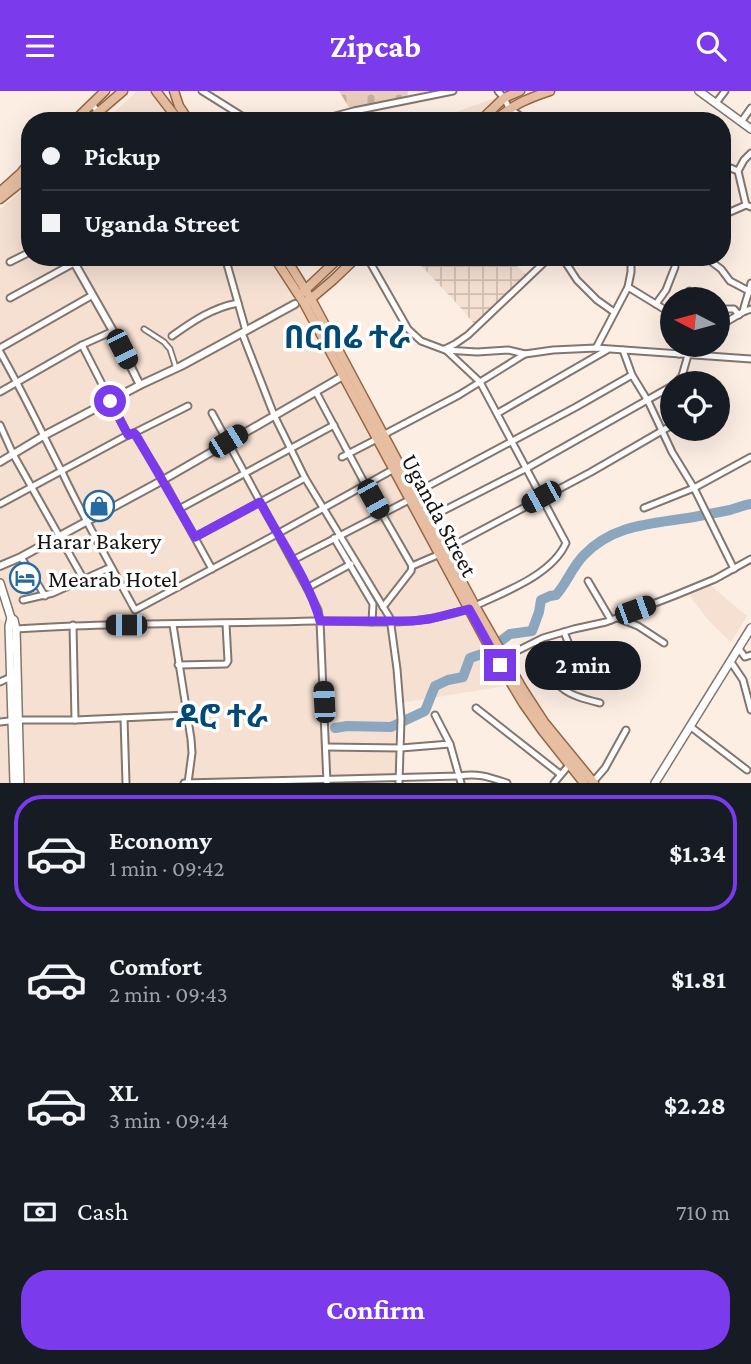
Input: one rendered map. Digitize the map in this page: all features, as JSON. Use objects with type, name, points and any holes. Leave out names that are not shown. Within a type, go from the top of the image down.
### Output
[{"type":"main road","points":[[84,112],[105,91]]},
{"type":"main road","points":[[98,112],[123,91]]},
{"type":"main road","points":[[156,91],[171,112]]},
{"type":"main road","points":[[174,91],[183,112]]},
{"type":"main road","points":[[487,112],[501,94],[520,91]]},
{"type":"main road","points":[[505,112],[532,94],[550,91]]},
{"type":"main road","points":[[699,91],[728,112]]},
{"type":"main road","points":[[731,114],[751,129]]},
{"type":"main road","points":[[0,192],[21,181]]},
{"type":"main road","points":[[0,199],[21,182]]},
{"type":"main road","name":"Uganda Street","points":[[281,266],[302,292]]},
{"type":"main road","name":"Uganda Street","points":[[289,266],[302,292],[303,302],[346,374],[490,639],[544,722],[590,783]]},
{"type":"main road","points":[[302,292],[330,266]]},
{"type":"main road","points":[[303,302],[346,266]]},
{"type":"main road","name":"Uganda Street","points":[[380,437],[394,469],[429,518],[443,552]]},
{"type":"main road","points":[[0,583],[9,624],[13,676],[14,783]]},
{"type":"main road","points":[[655,783],[751,628]]},
{"type":"main road","name":"Uganda Street","points":[[501,655],[523,703],[569,765],[590,783]]},
{"type":"main road","points":[[14,720],[20,783]]},
{"type":"street","points":[[202,91],[236,112]]},
{"type":"street","points":[[350,112],[453,91]]},
{"type":"street","points":[[716,103],[725,91]]},
{"type":"street","points":[[501,94],[515,112]]},
{"type":"street","points":[[92,104],[98,112]]},
{"type":"street","points":[[741,122],[751,108]]},
{"type":"street","points":[[731,212],[748,206],[738,171],[751,153]]},
{"type":"street","points":[[731,168],[738,171]]},
{"type":"street","points":[[10,262],[21,256]]},
{"type":"street","points":[[10,298],[62,266]]},
{"type":"street","points":[[75,266],[113,331],[140,385]]},
{"type":"street","points":[[227,266],[244,332],[274,415],[304,478],[341,535],[374,606],[372,622]]},
{"type":"street","points":[[372,266],[408,329],[421,341],[444,350],[508,350],[525,354],[596,348],[660,353]]},
{"type":"street","points":[[444,350],[468,335],[539,266]]},
{"type":"street","points":[[568,266],[577,280],[597,300],[614,312]]},
{"type":"street","points":[[596,348],[628,288],[631,266]]},
{"type":"street","points":[[717,266],[730,281],[750,292]]},
{"type":"street","points":[[656,305],[666,290],[675,267]]},
{"type":"street","points":[[741,314],[751,283]]},
{"type":"street","points":[[628,288],[660,307]]},
{"type":"street","points":[[91,296],[0,350],[135,610]]},
{"type":"street","points":[[0,461],[140,385],[303,302]]},
{"type":"street","points":[[172,336],[210,311],[237,303]]},
{"type":"street","points":[[730,309],[741,314]]},
{"type":"street","points":[[730,320],[751,309]]},
{"type":"street","points":[[144,328],[170,349],[176,368]]},
{"type":"street","points":[[0,393],[82,345],[113,331]]},
{"type":"street","points":[[82,345],[110,401],[163,479],[212,569]]},
{"type":"street","points":[[498,413],[609,349]]},
{"type":"street","points":[[9,624],[173,625],[430,619],[472,607],[546,568],[564,548],[565,540],[480,382],[444,350]]},
{"type":"street","points":[[412,566],[591,472],[660,431],[648,401],[632,375],[623,350]]},
{"type":"street","points":[[342,457],[480,382],[525,354]]},
{"type":"street","points":[[720,357],[751,359]]},
{"type":"street","points":[[0,566],[163,479],[346,374]]},
{"type":"street","points":[[293,560],[632,375]]},
{"type":"street","points":[[316,392],[412,566],[411,571],[382,604],[374,606]]},
{"type":"street","points":[[429,518],[527,468],[660,394]]},
{"type":"street","points":[[0,504],[188,406]]},
{"type":"street","points":[[212,413],[318,610],[327,781]]},
{"type":"street","points":[[0,425],[13,454],[84,580]]},
{"type":"street","points":[[179,509],[334,425]]},
{"type":"street","points":[[666,441],[694,488],[734,569]]},
{"type":"street","points":[[644,508],[694,488],[751,457]]},
{"type":"street","points":[[126,625],[135,610],[394,469]]},
{"type":"street","points":[[195,537],[304,478]]},
{"type":"street","points":[[334,538],[382,604],[391,622],[402,730],[399,780]]},
{"type":"street","points":[[20,557],[45,596]]},
{"type":"street","points":[[501,655],[564,632],[618,618],[715,579],[751,559]]},
{"type":"street","points":[[307,588],[354,566]]},
{"type":"street","points":[[23,600],[45,596],[111,567]]},
{"type":"street","points":[[588,581],[611,620]]},
{"type":"street","points":[[618,618],[638,626],[664,643]]},
{"type":"street","points":[[178,665],[226,664],[226,624]]},
{"type":"street","points":[[73,625],[75,720]]},
{"type":"street","points":[[173,625],[192,753],[187,783],[399,780],[479,774],[507,783]]},
{"type":"street","points":[[564,632],[585,671],[624,682]]},
{"type":"street","points":[[536,642],[564,689],[600,703]]},
{"type":"street","points":[[738,649],[745,657],[751,655]]},
{"type":"street","points":[[731,662],[749,691],[751,710]]},
{"type":"street","points":[[0,682],[13,676]]},
{"type":"street","points":[[476,708],[560,774]]},
{"type":"street","points":[[0,722],[187,715]]},
{"type":"street","points":[[435,715],[450,744],[461,783]]},
{"type":"street","points":[[124,718],[126,783]]},
{"type":"street","points":[[691,727],[747,770]]},
{"type":"street","points":[[590,783],[605,768],[626,730]]},
{"type":"street","points":[[326,747],[401,748],[450,744]]},
{"type":"street","points":[[554,783],[569,765]]},
{"type":"shaded area","points":[[137,91],[153,91],[169,112],[115,112]]},
{"type":"shaded area","points":[[501,96],[485,112],[456,112]]},
{"type":"shaded area","points":[[21,191],[21,266],[278,266],[297,293],[505,686],[395,704],[396,783],[0,783],[0,619],[12,626],[0,578],[0,209]]},
{"type":"shaded area","points":[[421,266],[517,266],[526,275],[476,326]]},
{"type":"shaded area","points":[[710,585],[747,616],[731,642],[709,621],[689,595]]},
{"type":"green space","points":[[339,91],[408,91],[407,98],[350,109]]},
{"type":"waterway","points":[[335,728],[391,727],[425,711],[435,686],[463,677],[470,658],[485,653],[510,634],[532,631],[541,600],[556,595],[584,555],[610,536],[638,526],[751,504]]},
{"type":"place","name":"Harar Bakery","points":[[99,506]]},
{"type":"place","name":"Mearab Hotel","points":[[25,578]]},
{"type":"district","name":"በርበሬ ተራ","points":[[347,337]]},
{"type":"district","name":"ዶሮ ተራ","points":[[222,716]]},
{"type":"route","points":[[110,401],[128,435],[136,435],[195,537],[260,502],[307,588],[318,610],[320,621],[412,621],[469,609],[500,665]]}]
